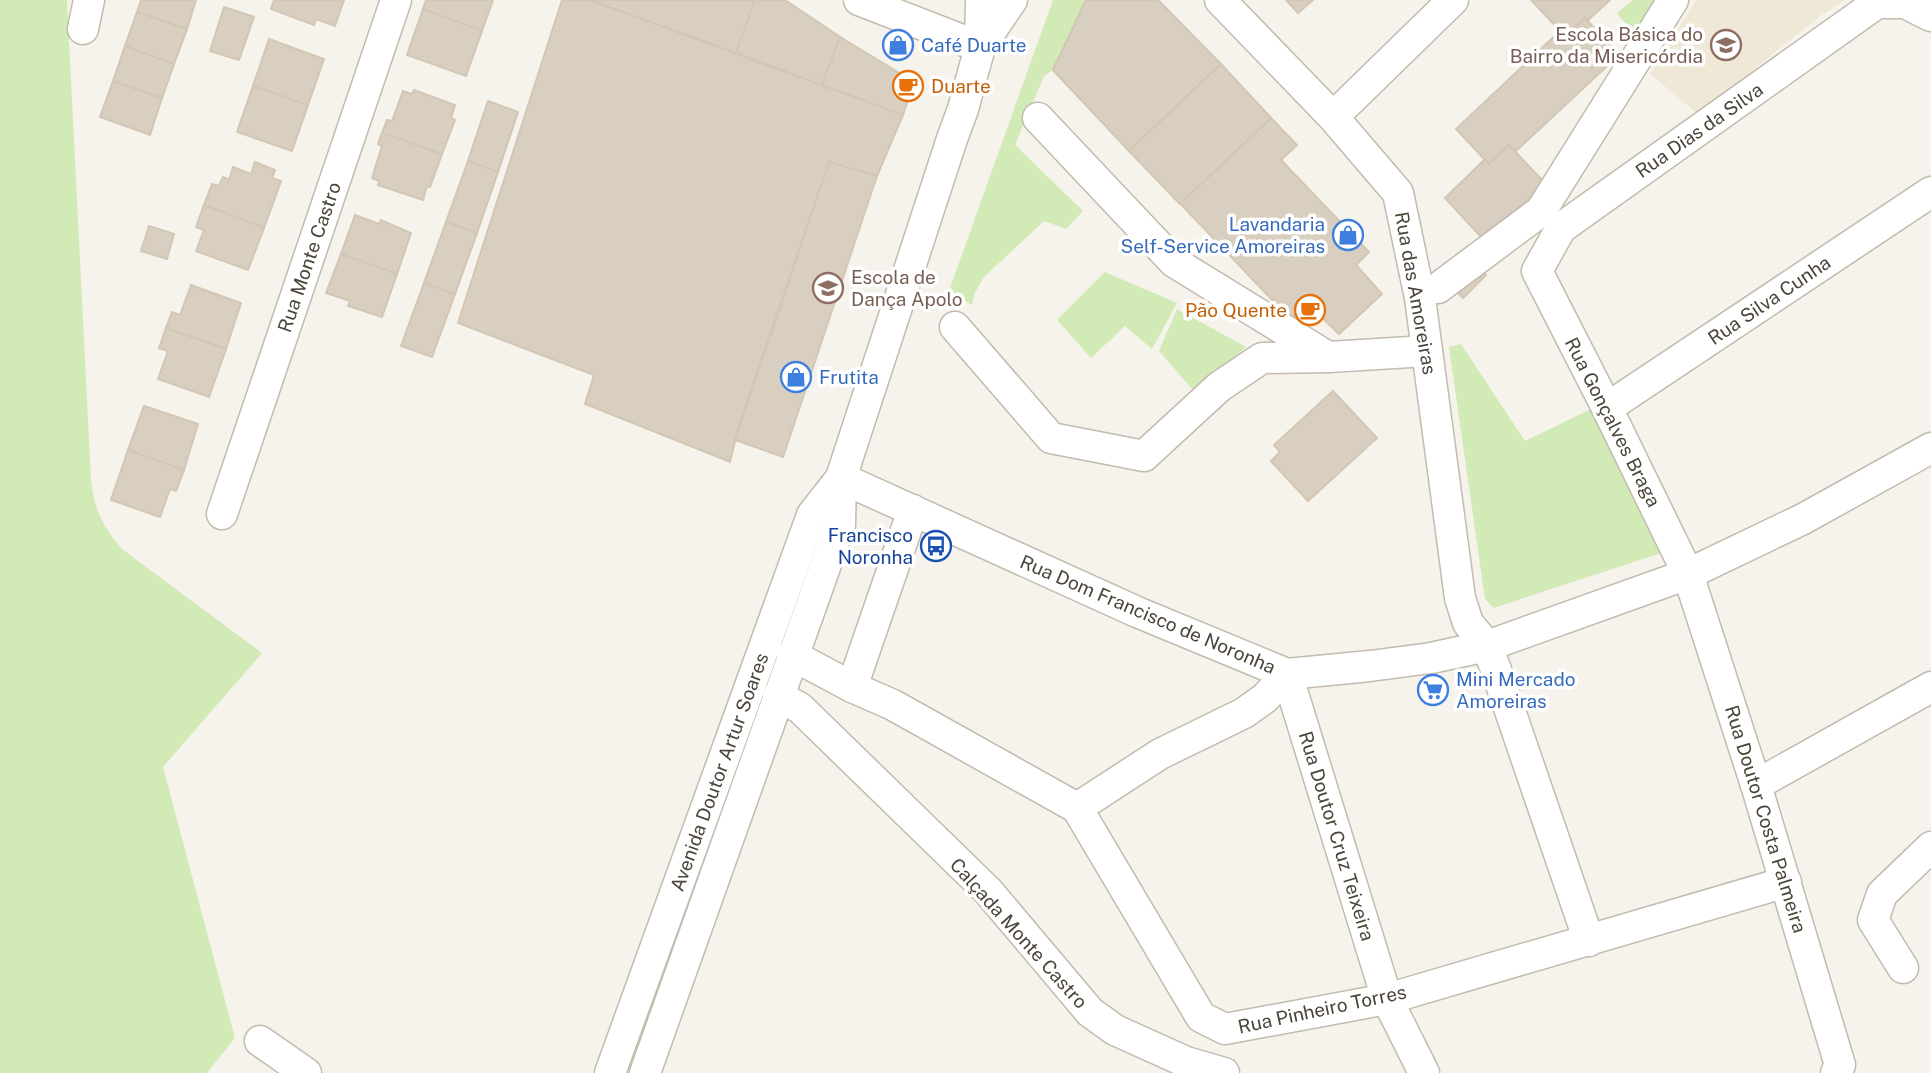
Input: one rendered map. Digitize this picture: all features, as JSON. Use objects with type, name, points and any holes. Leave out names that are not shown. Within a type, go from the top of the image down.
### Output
[{"type":"street","points":[[83,29],[89,0]]},
{"type":"street","name":"Rua Monte Castro","points":[[222,514],[396,0]]},
{"type":"street","points":[[859,0],[980,47]]},
{"type":"street","name":"Avenida Doutor Artur Soares","points":[[645,1073],[840,525],[841,478],[963,109],[980,47],[981,0]]},
{"type":"street","name":"Avenida Doutor Artur Soares","points":[[980,47],[1012,0]]},
{"type":"street","name":"Rua das Amoreiras","points":[[1220,0],[1333,117],[1398,193],[1420,298],[1460,598],[1468,624],[1487,646],[1589,941]]},
{"type":"street","points":[[1333,117],[1453,0]]},
{"type":"street","points":[[1438,288],[1541,211],[1672,0]]},
{"type":"street","name":"Rua Dias da Silva","points":[[1536,271],[1561,228],[1877,3],[1905,4],[1931,16]]},
{"type":"street","points":[[1038,118],[1174,262],[1329,357]]},
{"type":"street","name":"Rua Silva Cunha","points":[[1607,408],[1931,192]]},
{"type":"street","name":"Rua Gonçalves Braga","points":[[1536,271],[1688,574]]},
{"type":"street","points":[[956,327],[1052,438],[1144,456],[1219,387],[1262,358],[1427,351]]},
{"type":"street","name":"Rua Dom Francisco de Noronha","points":[[841,478],[1137,611],[1287,674],[1382,665],[1487,646],[1688,574],[1803,519],[1931,448]]},
{"type":"street","name":"Avenida Doutor Artur Soares","points":[[610,1073],[813,515],[841,478]]},
{"type":"street","points":[[852,687],[913,510]]},
{"type":"street","name":"Rua Doutor Costa Palmeira","points":[[1688,574],[1786,882],[1838,1069]]},
{"type":"street","points":[[792,655],[893,705],[1077,808],[1160,754],[1244,713],[1265,698],[1287,674]]},
{"type":"street","name":"Rua Doutor Cruz Teixeira","points":[[1287,674],[1387,999],[1423,1073]]},
{"type":"street","points":[[1756,785],[1928,694]]},
{"type":"street","name":"Calçada Monte Castro","points":[[778,696],[800,708],[988,891],[1090,1012],[1127,1036],[1186,1062],[1224,1073]]},
{"type":"street","name":"Rua Pinheiro Torres","points":[[1077,808],[1201,1017],[1225,1029],[1387,999],[1786,882]]},
{"type":"street","points":[[1903,968],[1873,920],[1882,894],[1931,847]]},
{"type":"street","points":[[260,1041],[306,1073]]},
{"type":"shaded area","name":"Escola Básica do Bairro da Misericórdia","points":[[1696,0],[1845,0],[1819,17],[1698,114],[1650,74]]},
{"type":"green space","points":[[0,0],[67,0],[91,480],[97,510],[109,533],[122,549],[262,653],[163,767],[235,1038],[207,1073],[0,1073]]},
{"type":"green space","points":[[1053,0],[1086,0],[1053,70],[1044,76],[1015,145],[1083,211],[1066,229],[1044,221],[983,278],[972,305],[949,291]]},
{"type":"green space","points":[[1633,0],[1662,0],[1638,39],[1617,13]]},
{"type":"green space","points":[[1105,272],[1177,303],[1152,349],[1125,326],[1091,358],[1057,320]]},
{"type":"green space","points":[[1177,309],[1246,347],[1194,391],[1159,351]]},
{"type":"green space","points":[[1461,344],[1525,441],[1593,408],[1661,553],[1494,608],[1485,599],[1449,347]]},
{"type":"building","points":[[141,0],[196,0],[187,29],[137,12]]},
{"type":"building","points":[[274,0],[344,0],[335,26],[316,19],[314,25],[271,9]]},
{"type":"building","points":[[426,0],[493,0],[482,31],[423,9]]},
{"type":"building","points":[[562,0],[590,0],[903,115],[877,176],[829,162],[738,429],[730,462],[585,404],[594,375],[458,323]]},
{"type":"building","points":[[590,0],[755,0],[736,53]]},
{"type":"building","points":[[755,0],[785,0],[840,37],[822,85],[736,53]]},
{"type":"building","points":[[1086,0],[1158,0],[1297,145],[1281,160],[1369,252],[1356,265],[1382,294],[1339,334],[1311,307],[1294,323],[1053,70]]},
{"type":"building","points":[[1086,0],[1158,0],[1221,64],[1129,151],[1053,70]]},
{"type":"building","points":[[1286,0],[1313,0],[1298,13]]},
{"type":"building","points":[[1531,0],[1610,0],[1565,36]]},
{"type":"building","points":[[224,7],[254,17],[239,60],[210,51]]},
{"type":"building","points":[[423,9],[482,31],[466,76],[407,55]]},
{"type":"building","points":[[137,12],[187,29],[174,64],[125,46]]},
{"type":"building","points":[[1585,18],[1619,55],[1515,152],[1509,145],[1489,164],[1456,129],[1560,31],[1565,36]]},
{"type":"building","points":[[840,37],[914,82],[903,115],[822,85]]},
{"type":"building","points":[[269,39],[324,59],[308,105],[253,86]]},
{"type":"building","points":[[125,46],[174,64],[162,98],[113,81]]},
{"type":"building","points":[[1221,64],[1271,118],[1180,204],[1129,151]]},
{"type":"building","points":[[113,81],[162,98],[150,135],[100,117]]},
{"type":"building","points":[[253,86],[308,105],[292,151],[237,132]]},
{"type":"building","points":[[414,90],[455,105],[451,118],[455,120],[442,154],[382,133],[387,120],[392,121],[403,91],[412,94]]},
{"type":"building","points":[[488,101],[518,112],[498,172],[468,161]]},
{"type":"building","points":[[382,133],[442,154],[423,200],[378,185],[379,181],[372,178],[382,146],[378,144]]},
{"type":"building","points":[[1509,145],[1545,183],[1484,240],[1445,198],[1485,159],[1489,164]]},
{"type":"building","points":[[468,161],[498,172],[477,233],[446,222]]},
{"type":"building","points":[[255,162],[275,170],[272,178],[281,181],[264,228],[204,205],[212,184],[219,186],[223,177],[229,180],[233,167],[251,174]]},
{"type":"building","points":[[829,162],[877,176],[783,457],[735,440]]},
{"type":"building","points":[[204,205],[264,228],[248,270],[196,251],[204,230],[196,227]]},
{"type":"building","points":[[355,215],[379,224],[381,220],[411,233],[397,274],[341,254]]},
{"type":"building","points":[[446,222],[477,233],[455,294],[424,283]]},
{"type":"building","points":[[149,226],[174,234],[167,259],[141,251]]},
{"type":"building","points":[[341,254],[397,274],[382,317],[348,306],[350,301],[326,293]]},
{"type":"building","points":[[1474,262],[1486,275],[1463,298],[1450,285]]},
{"type":"building","points":[[424,283],[455,294],[432,357],[401,346]]},
{"type":"building","points":[[191,285],[241,303],[226,349],[166,328],[172,312],[180,315]]},
{"type":"building","points":[[166,328],[226,349],[209,397],[158,379],[168,351],[159,348]]},
{"type":"building","points":[[1333,391],[1377,438],[1308,501],[1271,461],[1280,452],[1274,445]]},
{"type":"building","points":[[144,406],[198,424],[184,470],[128,450]]},
{"type":"building","points":[[128,450],[184,470],[176,491],[170,489],[160,517],[111,500]]},
{"type":"place","name":"Café Duarte","points":[[898,45]]},
{"type":"place","name":"Escola Básica do Bairro da Misericórdia","points":[[1726,45]]},
{"type":"place","name":"Duarte","points":[[908,86]]},
{"type":"place","name":"Lavandaria Self-Service Amoreiras","points":[[1348,235]]},
{"type":"place","name":"Escola de Dança Apolo","points":[[828,288]]},
{"type":"place","name":"Pão Quente","points":[[1310,310]]},
{"type":"place","name":"Frutita","points":[[796,377]]},
{"type":"place","name":"Francisco Noronha","points":[[936,546]]},
{"type":"place","name":"Mini Mercado Amoreiras","points":[[1433,690]]}]
